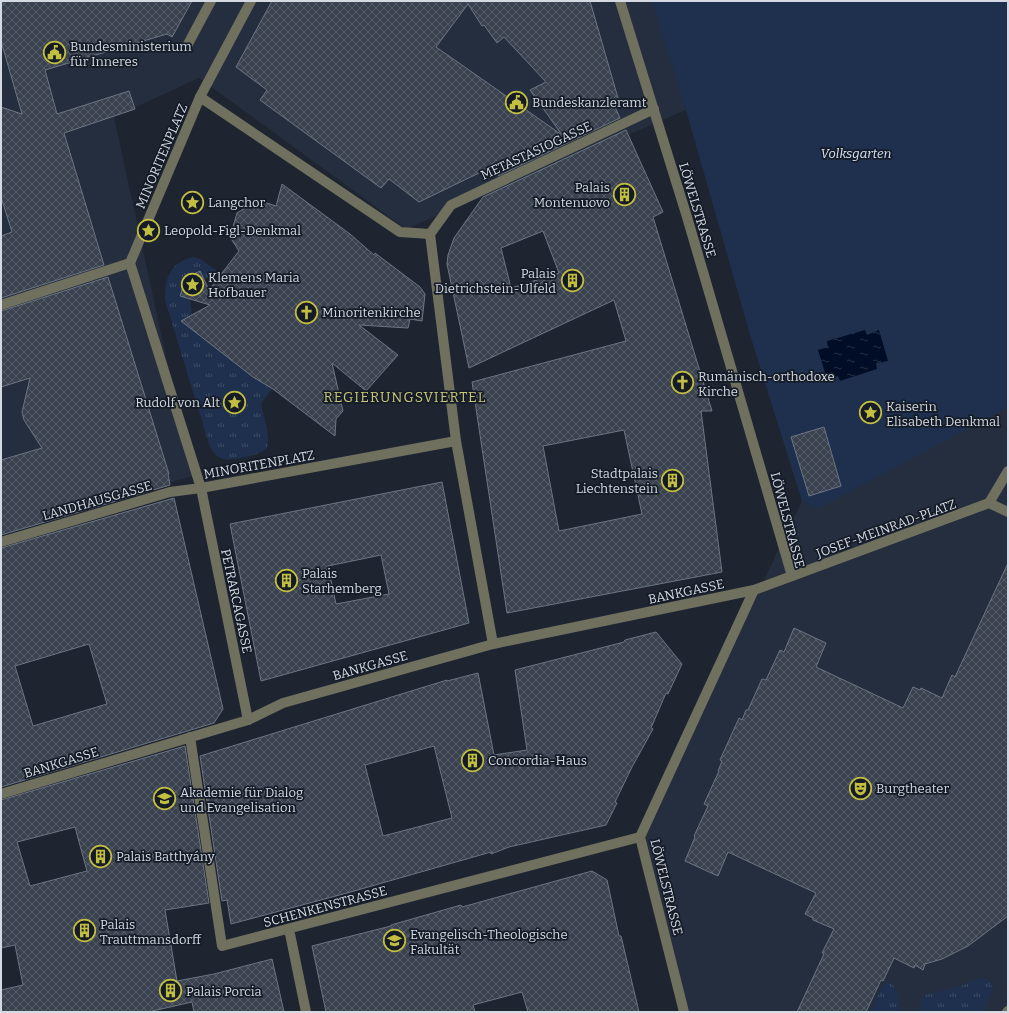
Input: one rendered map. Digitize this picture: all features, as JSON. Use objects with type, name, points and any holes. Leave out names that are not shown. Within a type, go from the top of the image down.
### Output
[{"type":"street","points":[[188,44],[211,1]]},
{"type":"street","name":"MINORITENPLATZ","points":[[251,1],[200,97],[130,263],[201,488],[456,441]]},
{"type":"street","name":"LÖWELSTRASSE","points":[[620,1],[687,217],[792,576],[754,590],[640,837],[684,1012]]},
{"type":"street","name":"MINORITENPLATZ","points":[[200,97],[400,232],[430,234]]},
{"type":"street","name":"METASTASIOGASSE","points":[[430,234],[451,204],[654,109]]},
{"type":"street","points":[[430,234],[456,441],[493,644]]},
{"type":"street","points":[[1,305],[130,263]]},
{"type":"street","points":[[1008,471],[989,503],[1008,512]]},
{"type":"street","name":"LANDHAUSGASSE","points":[[1,542],[170,492],[201,488]]},
{"type":"street","name":"PETRARCAGASSE","points":[[201,488],[248,720]]},
{"type":"street","name":"JOSEF-MEINRAD-PLATZ","points":[[792,576],[989,503]]},
{"type":"street","name":"BANKGASSE","points":[[1,794],[248,720],[283,703],[493,644],[754,590]]},
{"type":"street","name":"SCHENKENSTRASSE","points":[[190,737],[222,946],[640,837]]},
{"type":"street","points":[[288,928],[306,1012]]},
{"type":"shaded area","points":[[1,1],[1008,1],[1008,1012],[683,1012],[640,837],[802,501],[686,110],[406,229],[199,78],[114,117],[192,476],[1,534]]},
{"type":"green space","name":"Volksgarten","points":[[652,1],[1008,1],[1008,407],[819,508],[802,501],[751,338],[686,110]]},
{"type":"green space","points":[[193,257],[200,259],[221,274],[204,279],[200,271],[195,273],[200,282],[182,291],[180,296],[190,299],[192,315],[183,320],[186,325],[196,320],[207,325],[199,336],[204,339],[212,329],[230,343],[223,354],[253,377],[278,380],[261,404],[268,438],[267,447],[265,450],[254,455],[223,459],[215,454],[210,447],[165,300],[166,285],[170,273],[178,263]]},
{"type":"green space","points":[[980,978],[990,981],[993,991],[982,1012],[921,1012],[921,1002],[924,995],[961,986]]},
{"type":"green space","points":[[891,982],[896,989],[898,996],[899,1012],[871,1012],[883,985]]},
{"type":"water","points":[[865,330],[867,335],[879,330],[888,361],[876,363],[877,369],[840,381],[838,376],[827,379],[818,350],[828,347],[827,341]]},
{"type":"building","points":[[1,1],[192,1],[172,37],[167,34],[45,70],[57,114],[129,91],[135,109],[64,133],[104,265],[1,298],[1,236],[12,232],[1,197],[1,107],[22,114],[1,41]]},
{"type":"building","name":"Bundeskanzleramt","points":[[272,1],[590,1],[620,105],[615,107],[620,118],[498,176],[510,158],[419,202],[389,179],[381,188],[260,100],[267,90],[236,67]],"holes":[[[468,4],[482,26],[484,25],[497,43],[504,37],[546,82],[530,90],[562,135],[436,47]]]},
{"type":"building","points":[[626,130],[663,212],[653,217],[712,411],[701,411],[722,572],[507,613],[472,382],[626,341],[614,300],[469,368],[447,264],[448,255],[454,238],[483,197]],"holes":[[[543,231],[559,273],[511,288],[501,248]],[[624,430],[642,514],[559,531],[543,446]]]},
{"type":"building","name":"Minoritenkirche","points":[[282,184],[350,234],[374,255],[375,253],[420,287],[425,294],[422,321],[410,319],[408,328],[359,325],[398,355],[366,391],[332,363],[343,411],[336,419],[335,436],[273,389],[253,377],[181,321],[210,305],[180,296],[186,278],[200,271],[209,290],[239,251],[230,237],[237,213],[258,200],[276,206]]},
{"type":"building","points":[[108,277],[169,474],[170,485],[1,535],[1,460],[42,448],[24,420],[22,412],[30,378],[1,387],[1,311]]},
{"type":"building","points":[[824,427],[841,486],[809,496],[791,437]]},
{"type":"building","name":"Palais Starhemberg","points":[[442,482],[469,623],[261,681],[230,524]],"holes":[[[381,555],[389,594],[336,604],[328,566]]]},
{"type":"building","points":[[174,498],[223,709],[214,723],[1,787],[1,548]],"holes":[[[89,644],[107,704],[33,726],[15,666]]]},
{"type":"building","name":"Burgtheater","points":[[1008,563],[1008,916],[968,946],[942,959],[925,964],[923,970],[915,965],[914,968],[894,958],[883,981],[881,980],[866,1012],[797,1012],[834,929],[813,920],[813,918],[805,914],[816,893],[728,852],[718,876],[685,861],[695,837],[694,836],[708,806],[704,804],[719,771],[722,761],[720,760],[739,718],[742,720],[762,679],[766,680],[780,650],[784,652],[794,628],[826,643],[816,667],[903,708],[913,687],[920,690],[921,688],[942,698],[952,675],[955,677]]},
{"type":"building","points":[[656,632],[682,664],[668,694],[666,693],[651,728],[653,729],[632,767],[606,825],[509,847],[491,854],[491,852],[231,924],[227,900],[222,901],[200,756],[447,680],[478,673],[494,755],[527,750],[515,670],[624,642],[625,640]],"holes":[[[434,746],[452,818],[383,836],[365,765]]]},
{"type":"building","points":[[185,746],[209,903],[165,910],[177,981],[214,974],[272,959],[284,1012],[194,1012],[192,1002],[148,1012],[1,1012],[1,990],[23,985],[15,945],[1,948],[1,800]],"holes":[[[75,827],[87,871],[30,886],[17,842]]]},
{"type":"building","points":[[592,871],[607,880],[619,936],[621,936],[639,1012],[528,1012],[522,992],[473,1005],[475,1012],[326,1012],[312,946]]},
{"type":"place","name":"Bundesministerium für Inneres","points":[[54,53]]},
{"type":"place","name":"Bundeskanzleramt","points":[[516,102]]},
{"type":"place","name":"Palais Montenuovo","points":[[625,194]]},
{"type":"place","name":"Langchor","points":[[193,202]]},
{"type":"place","name":"Leopold-Figl-Denkmal","points":[[149,230]]},
{"type":"place","name":"Palais Dietrichstein-Ulfeld","points":[[572,280]]},
{"type":"place","name":"Klemens Maria Hofbauer","points":[[192,284]]},
{"type":"place","name":"Minoritenkirche","points":[[307,312]]},
{"type":"place","name":"Rumänisch-orthodoxe Kirche","points":[[682,383]]},
{"type":"place","name":"Rudolf von Alt","points":[[235,402]]},
{"type":"place","name":"Kaiserin Elisabeth Denkmal","points":[[870,413]]},
{"type":"place","name":"Stadtpalais Liechtenstein","points":[[673,480]]},
{"type":"place","name":"Palais Starhemberg","points":[[286,580]]},
{"type":"place","name":"Concordia-Haus","points":[[472,760]]},
{"type":"place","name":"Burgtheater","points":[[860,788]]},
{"type":"place","name":"Akademie für Dialog und Evangelisation","points":[[164,799]]},
{"type":"place","name":"Palais Batthyány","points":[[100,856]]},
{"type":"place","name":"Palais Trauttmansdorff","points":[[85,931]]},
{"type":"place","name":"Evangelisch-Theologische Fakultät","points":[[394,941]]},
{"type":"place","name":"Palais Porcia","points":[[171,991]]},
{"type":"district","name":"REGIERUNGSVIERTEL","points":[[405,397]]}]
